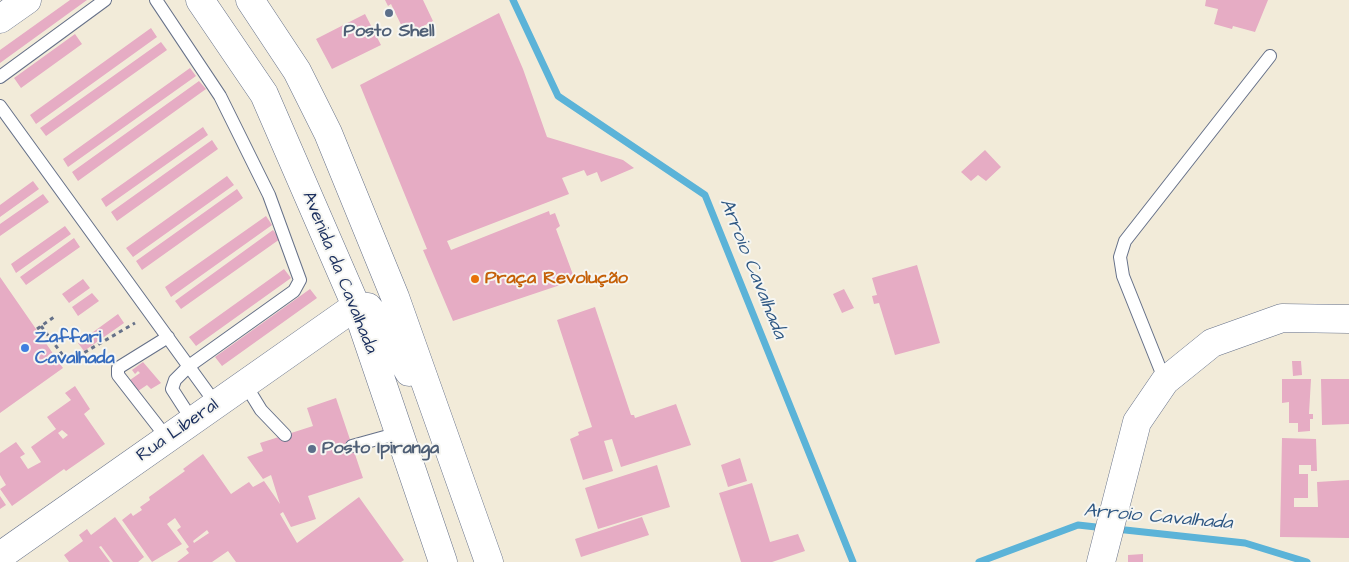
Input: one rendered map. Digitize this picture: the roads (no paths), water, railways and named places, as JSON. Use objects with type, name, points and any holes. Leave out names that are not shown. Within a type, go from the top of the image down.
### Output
[{"type":"main road","points":[[0,19],[27,0]]},
{"type":"main road","name":"Avenida da Cavalhada","points":[[200,0],[264,94],[356,306],[443,562]]},
{"type":"main road","points":[[250,0],[297,71],[328,133],[395,297],[489,562]]},
{"type":"main road","points":[[356,306],[368,307],[377,318],[446,437]]},
{"type":"main road","name":"Rua Liberal","points":[[0,556],[356,306]]},
{"type":"main road","points":[[1102,562],[1137,422],[1165,381],[1212,343],[1282,318],[1349,319]]},
{"type":"lane","points":[[0,77],[105,0]]},
{"type":"lane","points":[[156,0],[220,96],[269,195],[300,280],[294,290],[189,366],[175,380],[172,389],[192,420]]},
{"type":"lane","points":[[1165,381],[1123,276],[1120,257],[1125,241],[1270,56]]},
{"type":"lane","points":[[0,106],[216,404]]},
{"type":"lane","points":[[167,438],[118,376],[118,368],[168,337]]},
{"type":"lane","points":[[245,384],[261,410],[285,435]]},
{"type":"lane","points":[[352,446],[399,433]]},
{"type":"waterway","name":"Arroio Cavalhada","points":[[513,0],[558,96],[705,195],[853,562]]},
{"type":"waterway","name":"Arroio Cavalhada","points":[[979,562],[1078,525],[1105,528]]},
{"type":"waterway","name":"Arroio Cavalhada","points":[[1116,529],[1245,543],[1307,562]]},
{"type":"place","name":"Posto Shell","points":[[389,13]]},
{"type":"place","name":"Praça Revolução","points":[[475,279]]},
{"type":"place","name":"Zaffari Cavalhada","points":[[25,348]]},
{"type":"place","name":"Posto Ipiranga","points":[[312,449]]}]
